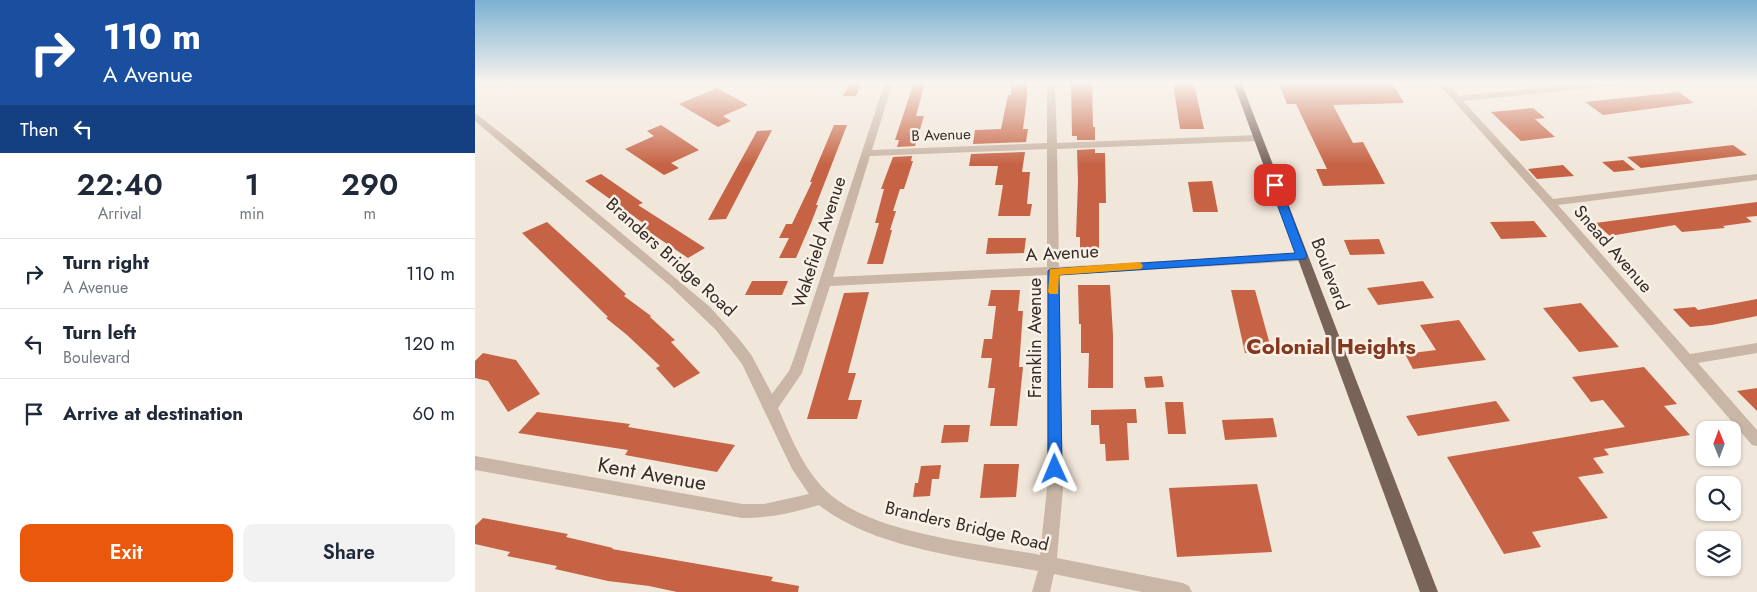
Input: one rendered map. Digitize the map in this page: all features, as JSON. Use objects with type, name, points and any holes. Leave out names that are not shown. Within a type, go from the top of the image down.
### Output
[{"type":"main road","name":"Boulevard","points":[[1247,110],[1429,592]]},
{"type":"street","name":"Wakefield Avenue","points":[[771,406],[795,372],[880,110]]},
{"type":"street","name":"Franklin Avenue","points":[[1041,592],[1047,564],[1055,488],[1052,110]]},
{"type":"street","name":"Snead Avenue","points":[[1466,110],[1550,203],[1757,440]]},
{"type":"street","name":"Branders Bridge Road","points":[[475,116],[587,208],[717,322],[747,360],[765,390],[799,469],[811,488],[845,514],[897,533],[957,548],[1183,592]]},
{"type":"street","name":"B Avenue","points":[[866,153],[1257,138]]},
{"type":"street","points":[[1550,203],[1757,177]]},
{"type":"street","name":"A Avenue","points":[[825,282],[1054,271],[1301,256]]},
{"type":"street","points":[[1686,360],[1757,348]]},
{"type":"street","name":"Kent Avenue","points":[[475,463],[742,511],[792,506],[821,497]]},
{"type":"building","points":[[689,110],[737,110],[723,116],[731,121],[718,127]]},
{"type":"building","points":[[905,110],[918,110],[916,116],[924,116],[915,146],[897,147],[899,140],[895,140]]},
{"type":"building","points":[[1005,110],[1025,110],[1023,129],[1028,129],[1026,142],[973,144],[975,130],[1001,129]]},
{"type":"building","points":[[1072,110],[1093,110],[1095,140],[1077,140],[1077,136],[1072,136]]},
{"type":"building","points":[[1177,110],[1200,110],[1204,129],[1180,129]]},
{"type":"building","points":[[1299,110],[1335,110],[1353,143],[1363,142],[1385,184],[1323,186],[1316,169],[1327,169]]},
{"type":"building","points":[[1535,110],[1545,118],[1535,119],[1555,137],[1521,141],[1491,112]]},
{"type":"building","points":[[1596,110],[1644,110],[1603,115]]},
{"type":"building","points":[[661,125],[699,150],[671,163],[679,168],[664,175],[625,149],[654,136],[647,131]]},
{"type":"building","points":[[834,125],[847,125],[816,205],[818,205],[811,223],[796,258],[779,258],[789,238],[779,238],[786,224],[792,224],[812,182],[810,182]]},
{"type":"building","points":[[772,130],[726,219],[708,220],[757,131]]},
{"type":"building","points":[[1733,145],[1747,155],[1641,168],[1627,157]]},
{"type":"building","points":[[1095,149],[1095,153],[1105,153],[1106,203],[1099,203],[1099,255],[1080,255],[1080,237],[1076,237],[1077,150]]},
{"type":"building","points":[[1025,152],[1022,172],[1030,172],[1027,204],[1032,204],[1030,216],[998,216],[1003,185],[995,185],[998,166],[969,166],[971,154]]},
{"type":"building","points":[[912,156],[911,161],[913,161],[904,189],[900,189],[893,211],[896,211],[883,264],[867,264],[879,223],[875,223],[884,189],[881,189],[893,157]]},
{"type":"building","points":[[1623,160],[1635,170],[1614,172],[1602,162]]},
{"type":"building","points":[[1563,165],[1574,176],[1537,179],[1528,169]]},
{"type":"building","points":[[601,174],[643,203],[638,205],[705,248],[688,258],[639,225],[643,223],[585,181]]},
{"type":"building","points":[[1212,181],[1218,212],[1193,212],[1188,182]]},
{"type":"building","points":[[1757,202],[1757,216],[1746,217],[1752,222],[1723,226],[1725,228],[1682,232],[1675,225],[1610,236],[1595,223]]},
{"type":"building","points":[[1534,221],[1547,237],[1501,239],[1490,222]]},
{"type":"building","points":[[547,222],[626,294],[624,296],[651,316],[675,340],[671,342],[700,373],[674,388],[656,368],[660,366],[606,318],[608,317],[522,233]]},
{"type":"building","points":[[988,238],[1026,238],[1024,253],[986,254]]},
{"type":"building","points":[[1379,239],[1385,254],[1350,255],[1344,240]]},
{"type":"building","points":[[752,281],[788,281],[782,295],[745,295]]},
{"type":"building","points":[[1423,281],[1434,298],[1378,305],[1367,288]]},
{"type":"building","points":[[1078,285],[1110,285],[1113,335],[1113,388],[1088,388],[1089,353],[1081,353]]},
{"type":"building","points":[[991,290],[1020,290],[1018,311],[1023,311],[1019,367],[1023,367],[1017,426],[990,426],[995,388],[988,388],[992,358],[981,358],[984,339],[992,339],[996,306],[988,306]]},
{"type":"building","points":[[1231,290],[1255,290],[1272,352],[1245,353]]},
{"type":"building","points":[[869,292],[848,373],[856,373],[848,400],[862,400],[857,419],[807,419],[844,293]]},
{"type":"building","points":[[1757,299],[1757,316],[1712,325],[1690,327],[1673,309],[1695,307],[1698,310]]},
{"type":"building","points":[[1581,303],[1619,347],[1579,352],[1543,308]]},
{"type":"building","points":[[1459,320],[1486,360],[1413,369],[1405,354],[1436,350],[1420,325]]},
{"type":"building","points":[[483,353],[516,360],[540,394],[508,412],[488,381],[475,378],[475,361]]},
{"type":"building","points":[[1644,367],[1677,404],[1664,406],[1690,435],[1604,449],[1609,455],[1593,458],[1604,473],[1578,477],[1608,518],[1532,532],[1541,547],[1504,554],[1447,457],[1625,427],[1603,400],[1591,402],[1572,377]]},
{"type":"building","points":[[1162,376],[1164,387],[1146,388],[1144,377]]},
{"type":"building","points":[[1757,388],[1757,411],[1737,391]]},
{"type":"building","points":[[1496,401],[1510,421],[1418,436],[1406,416]]},
{"type":"building","points":[[1165,402],[1183,402],[1186,434],[1168,434]]},
{"type":"building","points":[[1136,409],[1137,423],[1127,423],[1129,460],[1106,461],[1105,444],[1100,444],[1099,425],[1091,425],[1091,410]]},
{"type":"building","points":[[537,412],[630,424],[628,427],[735,445],[717,472],[625,455],[628,450],[518,433]]},
{"type":"building","points":[[1273,418],[1277,437],[1225,440],[1222,420]]},
{"type":"building","points":[[944,425],[970,425],[968,442],[941,443]]},
{"type":"building","points":[[984,464],[1019,464],[1016,497],[980,498]]},
{"type":"building","points":[[941,465],[939,479],[932,479],[930,496],[913,497],[915,483],[918,483],[921,466]]},
{"type":"building","points":[[1257,484],[1272,552],[1177,557],[1169,488]]},
{"type":"building","points":[[483,518],[568,534],[566,537],[612,549],[773,577],[771,581],[799,586],[798,592],[677,592],[649,586],[608,581],[555,569],[557,566],[507,556],[510,552],[475,544],[475,526]]},
{"type":"slow traffic","points":[[1054,292],[1054,271],[1138,266]]},
{"type":"district","name":"Colonial Heights","points":[[1331,346]]},
{"type":"route","points":[[1055,469],[1054,271],[1301,256],[1275,185]]}]
